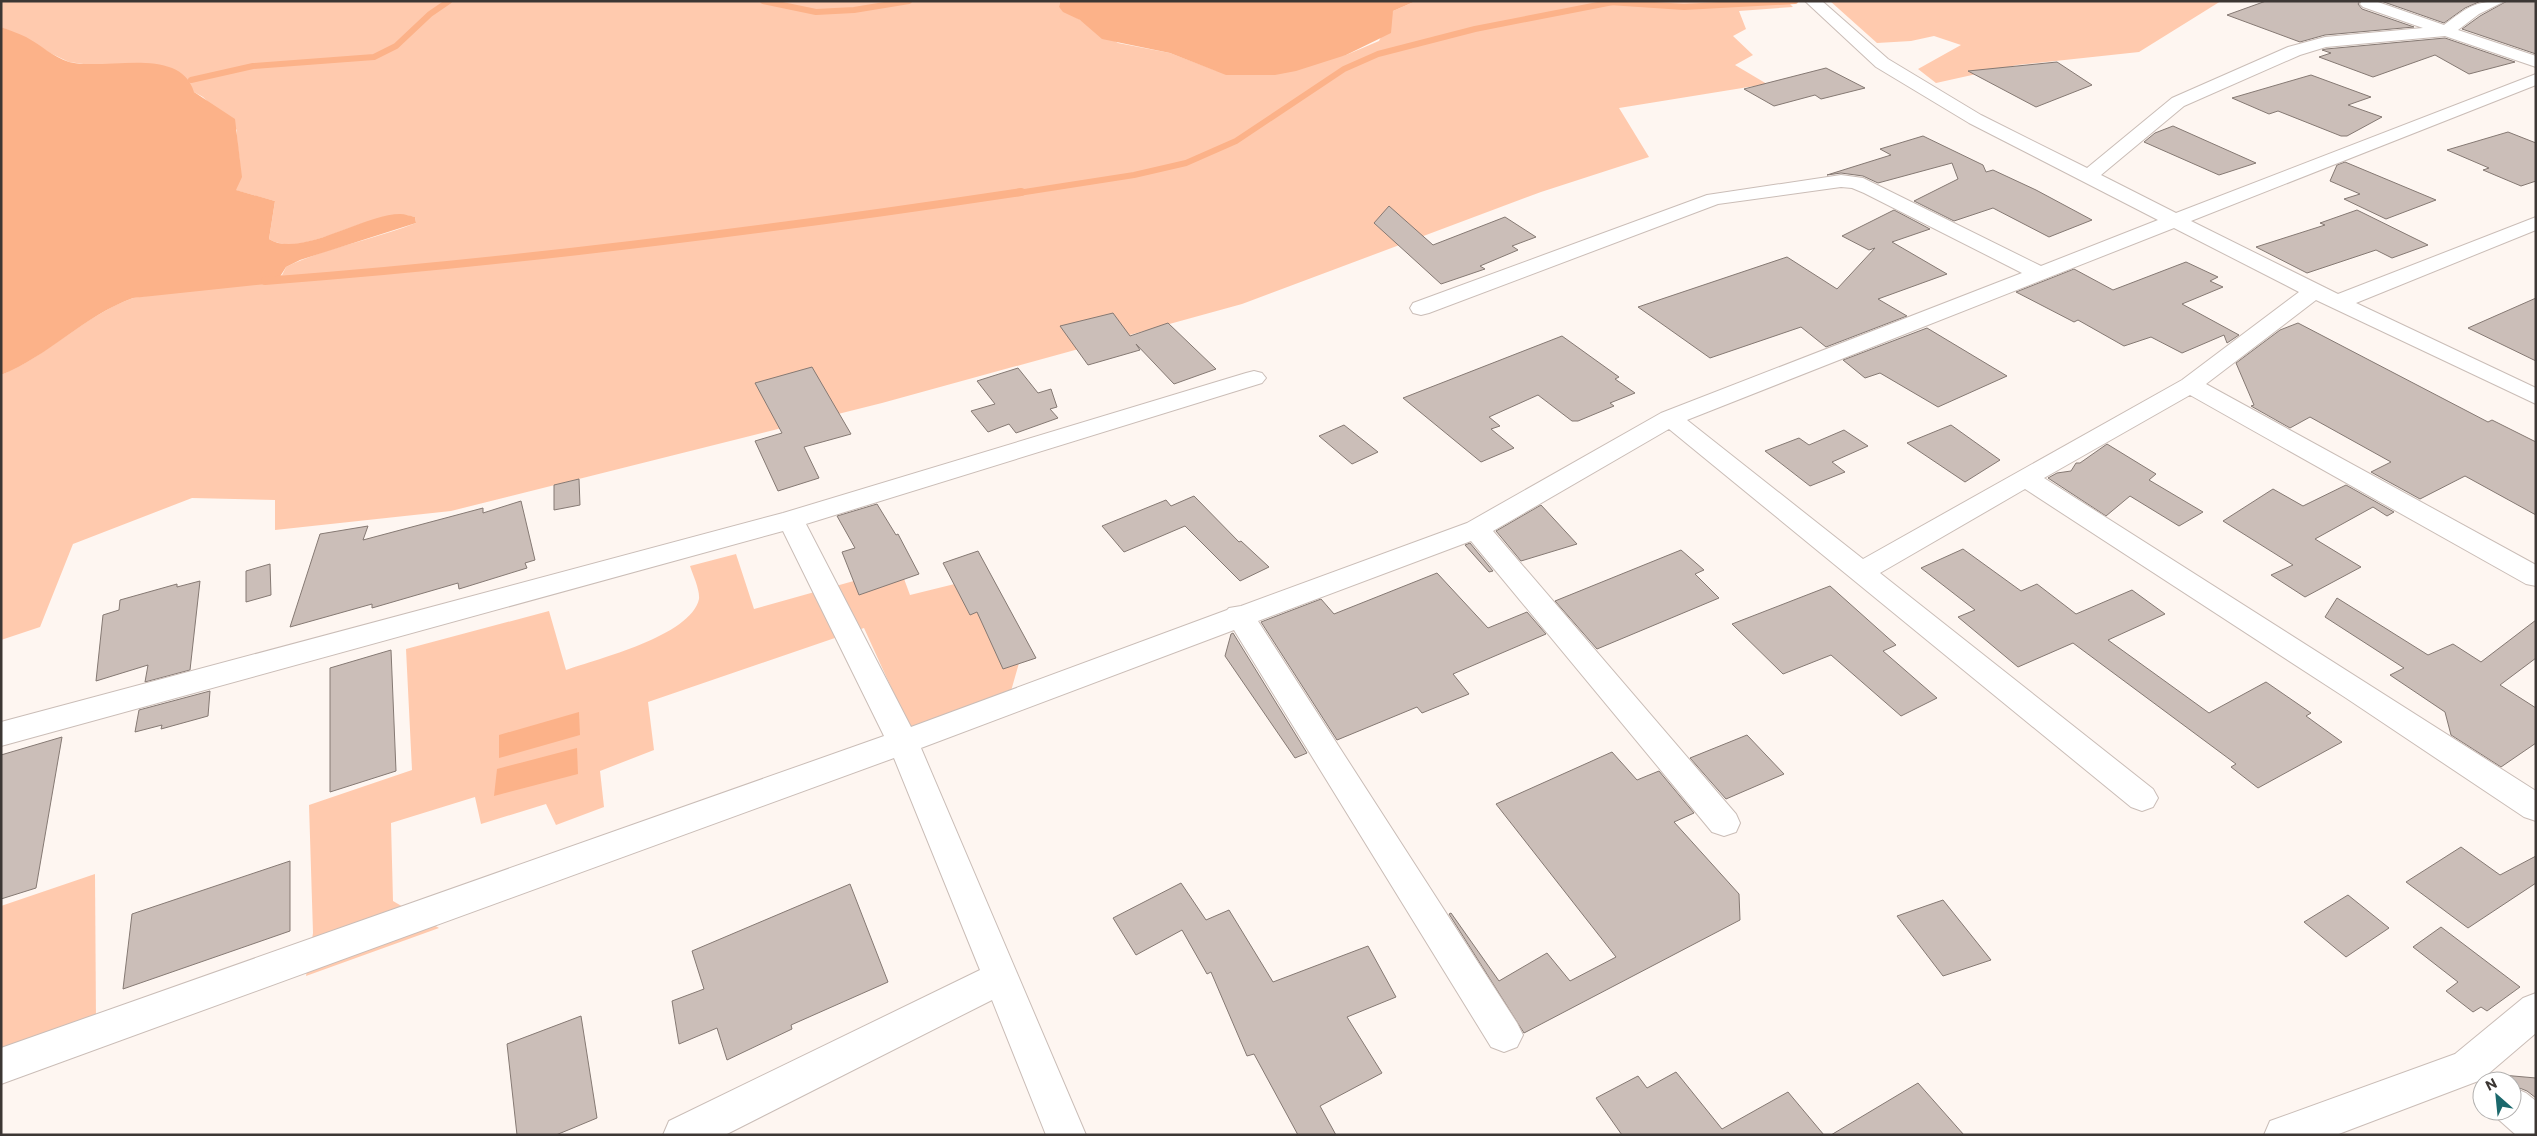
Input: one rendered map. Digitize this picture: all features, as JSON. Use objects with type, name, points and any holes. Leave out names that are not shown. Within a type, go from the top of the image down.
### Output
[{"type":"street","points":[[1813,1],[1882,63],[1975,119],[2314,291],[2536,397]]},
{"type":"street","points":[[2089,176],[2178,102],[2294,51],[2325,42],[2446,31],[2473,11],[2497,1]]},
{"type":"street","points":[[2368,4],[2536,62]]},
{"type":"street","points":[[1,1066],[903,742],[1239,615],[1476,529],[1670,418],[2536,79]]},
{"type":"street","points":[[1421,308],[1714,199],[1841,181],[1856,182],[1870,188],[2041,274]]},
{"type":"street","points":[[2338,302],[2536,223]]},
{"type":"street","points":[[1862,571],[2190,385],[2314,291]]},
{"type":"street","points":[[1,734],[791,520],[1254,378]]},
{"type":"street","points":[[2190,385],[2536,576]]},
{"type":"street","points":[[1670,418],[2142,798]]},
{"type":"street","points":[[2027,479],[2536,808]]},
{"type":"street","points":[[791,520],[903,742],[1066,1135]]},
{"type":"street","points":[[1476,529],[1724,823]]},
{"type":"street","points":[[1239,615],[1504,1035]]},
{"type":"street","points":[[683,1135],[1000,978]]},
{"type":"street","points":[[2479,1071],[2536,1010]]},
{"type":"street","points":[[2284,1135],[2472,1075]]},
{"type":"street","points":[[2522,1115],[2536,1127]]},
{"type":"shaded area","points":[[1,1],[1060,1],[1059,7],[1118,43],[1170,53],[1217,71],[1346,55],[1379,41],[1393,11],[1416,1],[1787,1],[1793,7],[1739,11],[1746,29],[1733,36],[1753,55],[1735,65],[1767,84],[1619,108],[1649,157],[1541,192],[1242,304],[882,403],[451,511],[275,530],[275,500],[192,498],[73,544],[40,627],[1,640],[1,375],[35,357],[99,314],[133,298],[282,275],[286,267],[302,260],[416,223],[415,217],[397,216],[378,219],[319,239],[301,243],[284,244],[269,239],[275,201],[235,190],[240,175],[237,130],[203,97],[141,63],[91,65],[69,62],[50,53],[26,38],[1,27]]},
{"type":"shaded area","points":[[1060,1],[1416,1],[1393,11],[1391,33],[1346,55],[1296,71],[1275,75],[1226,75],[1170,53],[1102,39],[1080,20],[1063,12],[1059,7]]},
{"type":"shaded area","points":[[1830,1],[2221,1],[2139,52],[2017,65],[1936,83],[1918,69],[1961,45],[1934,36],[1911,41],[1877,43]]},
{"type":"shaded area","points":[[1,27],[26,37],[69,62],[84,64],[158,64],[174,69],[186,78],[194,92],[235,119],[242,177],[236,190],[275,201],[269,239],[282,244],[297,244],[385,216],[400,214],[415,217],[416,223],[300,260],[286,267],[276,283],[133,298],[116,305],[35,357],[1,375]]},
{"type":"shaded area","points":[[736,554],[754,609],[900,568],[910,595],[979,578],[1021,656],[1011,691],[910,729],[864,628],[648,702],[654,750],[600,771],[604,807],[556,825],[546,804],[481,824],[475,797],[391,823],[393,901],[439,928],[306,976],[313,933],[309,805],[412,770],[406,649],[549,611],[566,670],[641,644],[662,635],[679,624],[692,612],[699,599],[690,566]]},
{"type":"shaded area","points":[[579,712],[580,735],[499,758],[499,735]]},
{"type":"shaded area","points":[[577,748],[578,774],[494,796],[497,769]]},
{"type":"shaded area","points":[[95,874],[96,1022],[1,1054],[1,906]]},
{"type":"building","points":[[2266,1],[2360,1],[2358,4],[2362,9],[2414,27],[2325,35],[2300,42],[2227,15]]},
{"type":"building","points":[[2381,1],[2481,1],[2465,8],[2444,23]]},
{"type":"building","points":[[2507,1],[2536,1],[2536,54],[2462,29],[2480,16]]},
{"type":"building","points":[[2445,38],[2515,62],[2469,74],[2435,55],[2373,77],[2319,57],[2331,53],[2322,50],[2326,49]]},
{"type":"building","points":[[2057,62],[2092,85],[2036,107],[1968,71]]},
{"type":"building","points":[[1826,68],[1865,88],[1821,99],[1815,95],[1774,106],[1744,89]]},
{"type":"building","points":[[2311,75],[2371,97],[2348,105],[2382,117],[2347,136],[2341,136],[2278,111],[2269,114],[2232,98]]},
{"type":"building","points":[[2173,126],[2256,163],[2219,175],[2144,142],[2155,133]]},
{"type":"building","points":[[2508,132],[2536,143],[2536,181],[2521,186],[2483,170],[2489,168],[2447,150]]},
{"type":"building","points":[[1923,136],[1983,165],[1986,172],[1993,170],[2036,190],[2092,220],[2049,237],[1993,208],[1954,221],[1914,201],[1958,179],[1952,163],[1878,183],[1863,176],[1841,173],[1827,175],[1891,155],[1880,149]]},
{"type":"building","points":[[2345,162],[2436,200],[2386,219],[2344,199],[2360,194],[2330,181],[2337,165]]},
{"type":"building","points":[[1389,206],[1433,245],[1505,217],[1536,237],[1512,246],[1518,250],[1480,266],[1485,269],[1441,284],[1374,223]]},
{"type":"building","points":[[1894,210],[1930,229],[1892,242],[1947,274],[1878,299],[1907,316],[1826,347],[1801,327],[1710,358],[1638,307],[1787,257],[1837,289],[1875,248],[1869,250],[1842,236]]},
{"type":"building","points":[[2357,210],[2428,245],[2392,258],[2376,250],[2307,273],[2256,247],[2325,225],[2320,223]]},
{"type":"building","points":[[2186,262],[2218,277],[2210,281],[2223,287],[2182,304],[2239,335],[2227,343],[2224,335],[2182,353],[2151,337],[2124,346],[2078,320],[2074,322],[2016,292],[2074,269],[2113,290]]},
{"type":"building","points":[[2536,298],[2536,361],[2468,328]]},
{"type":"building","points":[[1113,313],[1130,336],[1168,323],[1216,369],[1174,384],[1136,344],[1140,350],[1088,365],[1060,326]]},
{"type":"building","points":[[2298,323],[2488,422],[2492,420],[2536,442],[2536,515],[2465,476],[2420,499],[2371,472],[2391,462],[2310,417],[2290,428],[2251,406],[2254,405],[2236,363],[2280,330]]},
{"type":"building","points":[[1927,328],[2007,376],[1938,407],[1880,373],[1865,378],[1843,360]]},
{"type":"building","points":[[1562,336],[1619,377],[1615,379],[1635,393],[1610,403],[1614,406],[1578,421],[1572,421],[1538,395],[1489,417],[1500,426],[1491,429],[1514,448],[1481,462],[1403,398]]},
{"type":"building","points":[[812,367],[851,434],[804,447],[819,478],[778,491],[755,441],[782,433],[755,383]]},
{"type":"building","points":[[1018,368],[1038,393],[1051,389],[1057,407],[1050,409],[1058,418],[1016,433],[1009,424],[988,432],[971,411],[995,404],[977,381]]},
{"type":"building","points":[[1344,425],[1378,452],[1352,464],[1319,436]]},
{"type":"building","points":[[1951,425],[2000,460],[1965,482],[1907,443]]},
{"type":"building","points":[[1844,430],[1868,446],[1832,462],[1845,472],[1810,486],[1765,451],[1799,438],[1809,445]]},
{"type":"building","points":[[2107,444],[2156,474],[2149,480],[2203,512],[2179,526],[2130,496],[2106,516],[2048,478],[2057,473],[2071,471],[2076,463],[2080,463]]},
{"type":"building","points":[[579,479],[580,505],[554,510],[554,485]]},
{"type":"building","points":[[2346,485],[2394,512],[2387,516],[2373,507],[2315,539],[2361,567],[2305,597],[2271,575],[2293,565],[2223,521],[2273,489],[2303,506]]},
{"type":"building","points":[[1194,496],[1239,542],[1241,541],[1269,567],[1240,581],[1185,526],[1124,552],[1102,526],[1166,500],[1171,506]]},
{"type":"building","points":[[521,501],[535,560],[525,563],[527,568],[459,589],[458,583],[372,608],[372,604],[290,627],[320,534],[368,526],[363,540],[483,508],[483,513]]},
{"type":"building","points":[[877,504],[896,535],[898,534],[919,574],[859,595],[842,552],[855,548],[837,516]]},
{"type":"building","points":[[1541,505],[1577,544],[1521,561],[1496,531]]},
{"type":"building","points":[[1470,543],[1493,571],[1489,572],[1465,545]]},
{"type":"building","points":[[1963,549],[2021,591],[2037,584],[2076,614],[2132,590],[2165,614],[2108,640],[2209,713],[2266,682],[2311,713],[2306,716],[2342,742],[2258,788],[2231,767],[2236,764],[2073,643],[2018,667],[1958,617],[1975,610],[1921,568]]},
{"type":"building","points":[[1681,550],[1704,570],[1695,574],[1719,598],[1597,649],[1555,601]]},
{"type":"building","points":[[978,551],[1036,658],[1003,669],[977,612],[970,615],[943,563]]},
{"type":"building","points":[[270,564],[271,595],[246,602],[246,571]]},
{"type":"building","points":[[1437,573],[1488,628],[1527,612],[1546,634],[1453,674],[1469,694],[1422,713],[1417,707],[1337,740],[1261,622],[1321,599],[1334,614]]},
{"type":"building","points":[[200,581],[190,670],[145,682],[148,665],[96,681],[103,615],[119,610],[120,600],[177,584],[177,587]]},
{"type":"building","points":[[1830,586],[1896,645],[1883,651],[1937,698],[1901,716],[1831,655],[1783,674],[1732,624]]},
{"type":"building","points":[[2337,598],[2428,655],[2453,644],[2481,662],[2536,620],[2536,658],[2500,685],[2536,708],[2536,743],[2501,767],[2451,735],[2445,712],[2390,675],[2404,668],[2325,617]]},
{"type":"building","points":[[1233,633],[1307,753],[1295,758],[1225,656],[1231,634]]},
{"type":"building","points":[[391,650],[396,771],[330,792],[330,668]]},
{"type":"building","points":[[210,691],[208,716],[161,729],[162,725],[135,732],[139,710]]},
{"type":"building","points":[[1747,735],[1784,774],[1726,799],[1690,758]]},
{"type":"building","points":[[62,737],[36,888],[1,899],[1,755]]},
{"type":"building","points":[[1612,752],[1637,780],[1659,771],[1694,813],[1674,822],[1739,894],[1740,920],[1524,1033],[1449,914],[1451,913],[1499,981],[1547,953],[1570,981],[1616,957],[1496,804]]},
{"type":"building","points":[[2461,847],[2500,875],[2536,856],[2536,883],[2468,928],[2406,882]]},
{"type":"building","points":[[290,861],[290,931],[123,989],[132,914]]},
{"type":"building","points":[[1181,883],[1206,920],[1229,910],[1273,982],[1368,946],[1396,997],[1347,1017],[1382,1073],[1320,1106],[1336,1135],[1298,1135],[1254,1054],[1247,1056],[1211,972],[1207,974],[1182,930],[1136,955],[1113,918]]},
{"type":"building","points":[[850,884],[888,982],[791,1025],[792,1029],[727,1060],[717,1028],[679,1044],[672,1001],[704,989],[692,951]]},
{"type":"building","points":[[2348,895],[2389,928],[2346,957],[2304,922]]},
{"type":"building","points":[[1943,900],[1991,960],[1943,976],[1897,916]]},
{"type":"building","points":[[2441,927],[2520,987],[2487,1011],[2481,1007],[2473,1012],[2446,991],[2458,982],[2413,947]]},
{"type":"building","points":[[581,1016],[597,1118],[556,1135],[517,1135],[507,1044]]},
{"type":"building","points":[[1676,1072],[1722,1129],[1788,1092],[1824,1135],[1622,1135],[1596,1098],[1638,1076],[1647,1088]]},
{"type":"building","points":[[2522,1077],[2536,1078],[2536,1098],[2522,1089]]},
{"type":"building","points":[[1918,1083],[1964,1135],[1831,1135]]},
{"type":"waterway","points":[[191,80],[253,66],[374,57],[396,46],[430,14],[449,1]]},
{"type":"waterway","points":[[763,1],[816,12],[854,10],[909,1]]},
{"type":"waterway","points":[[1612,2],[1684,7],[1795,1]]},
{"type":"waterway","points":[[1012,194],[1134,175],[1186,163],[1236,141],[1344,69],[1378,54],[1475,29],[1612,2]]},
{"type":"waterway","points":[[265,281],[549,255],[643,244],[1021,192]]}]
